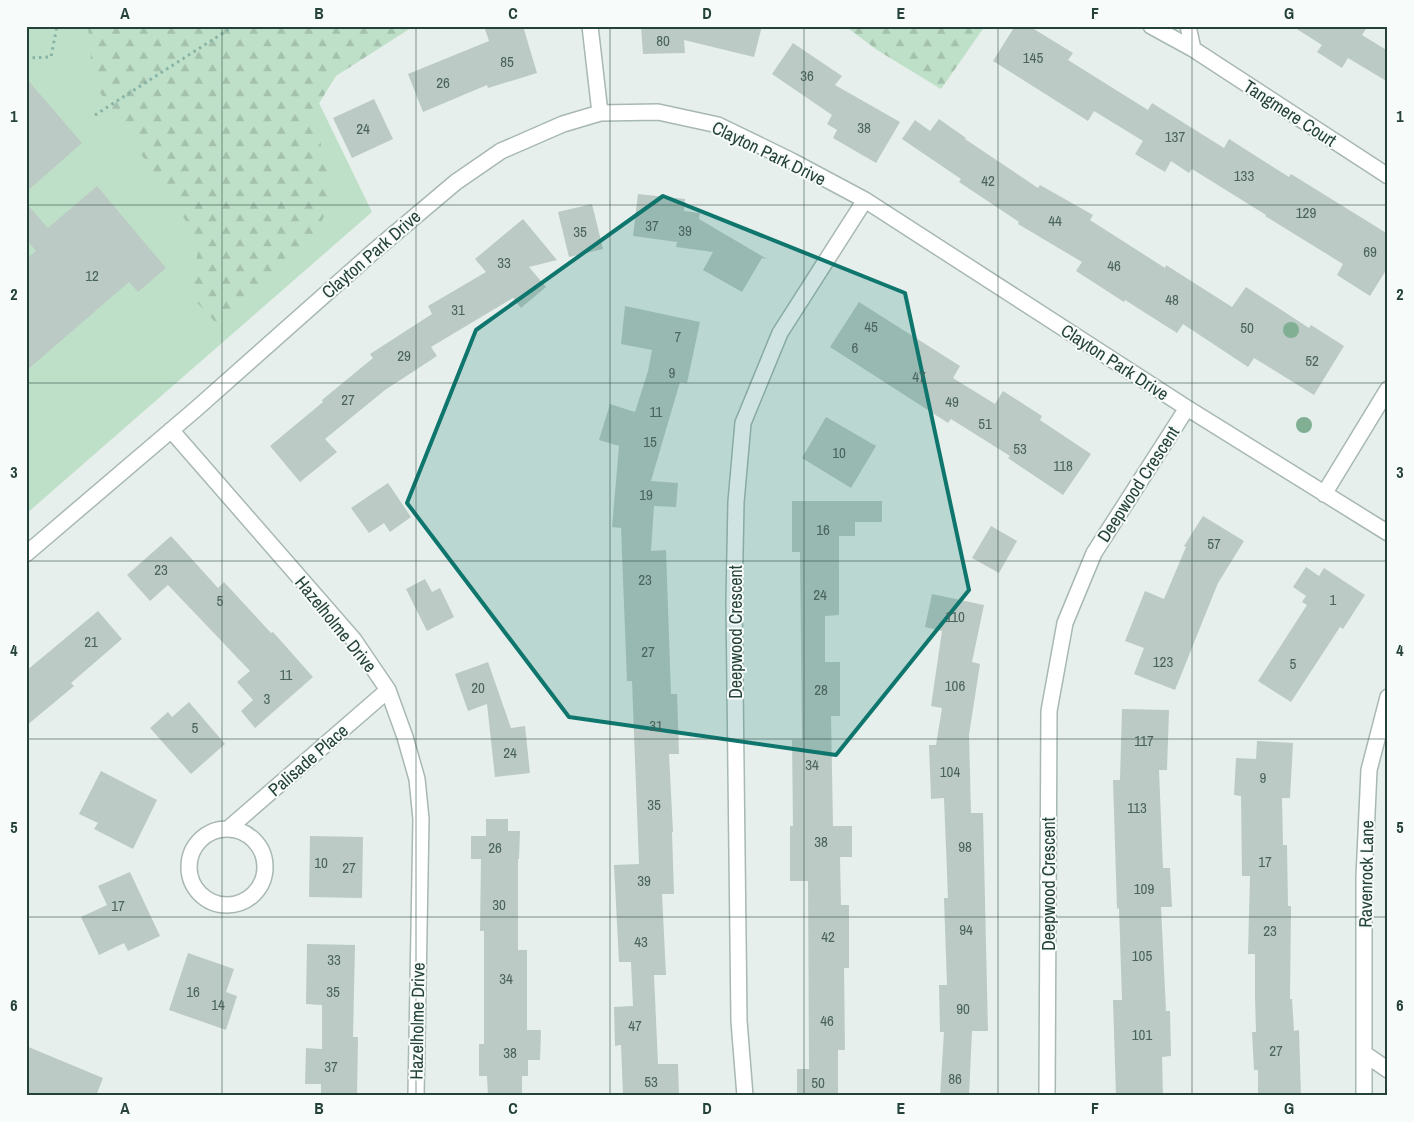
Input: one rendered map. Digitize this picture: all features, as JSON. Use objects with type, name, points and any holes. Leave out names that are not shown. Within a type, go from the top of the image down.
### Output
[{"type":"street","points":[[590,26],[600,113]]},
{"type":"street","name":"Tangmere Court","points":[[1151,26],[1193,49],[1388,176]]},
{"type":"street","points":[[1188,26],[1193,49]]},
{"type":"street","name":"Clayton Park Drive","points":[[26,554],[204,402],[373,252],[456,182],[501,151],[563,124],[600,113],[658,112],[718,125],[792,161],[865,200],[1187,408],[1388,533]]},
{"type":"street","name":"Deepwood Crescent","points":[[745,1096],[739,1021],[734,601],[736,502],[742,423],[780,333],[865,200]]},
{"type":"street","points":[[1324,494],[1388,389]]},
{"type":"street","name":"Deepwood Crescent","points":[[1046,1096],[1049,711],[1065,622],[1094,553],[1187,408]]},
{"type":"street","name":"Hazelholme Drive","points":[[171,430],[354,640],[388,690],[405,736],[417,779],[421,819],[416,1096]]},
{"type":"street","name":"Palisade Place","points":[[228,829],[246,834],[259,846],[264,858],[265,870],[262,882],[256,892],[246,900],[235,904],[223,905],[211,902],[201,895],[193,884],[189,872],[190,859],[195,846],[204,837],[215,831],[228,829],[388,690]]},
{"type":"street","name":"Ravenrock Lane","points":[[1364,1096],[1364,877],[1369,770],[1388,697]]},
{"type":"street","points":[[1364,1054],[1388,1070]]},
{"type":"path","points":[[26,58],[51,57],[57,26]]},
{"type":"path","points":[[94,115],[234,26]]},
{"type":"highlighted area","points":[[663,196],[905,293],[969,590],[836,755],[569,717],[407,503],[476,330]]},
{"type":"green space","points":[[26,26],[384,26],[303,70],[372,212],[26,514]]},
{"type":"green space","points":[[88,26],[414,26],[336,76],[313,113],[334,196],[315,235],[219,326],[189,294],[200,242],[93,82]]},
{"type":"green space","points":[[845,26],[985,26],[941,89],[877,50]]},
{"type":"building","points":[[484,26],[523,26],[537,73],[488,88],[487,85],[423,112],[408,74],[489,41]]},
{"type":"building","points":[[641,26],[762,26],[754,57],[684,40],[685,53],[643,54]]},
{"type":"building","points":[[1015,26],[1029,26],[1073,53],[1068,60],[1148,110],[1152,103],[1224,148],[1229,139],[1289,177],[1291,174],[1388,234],[1388,267],[1370,296],[1337,275],[1343,264],[1266,215],[1192,169],[1189,173],[1171,161],[1165,172],[1135,154],[1143,141],[1094,111],[1088,121],[993,61]]},
{"type":"building","points":[[1292,26],[1368,26],[1362,35],[1388,51],[1388,82],[1348,58],[1342,68],[1317,52],[1322,45]]},
{"type":"building","points":[[793,43],[842,76],[835,85],[900,122],[876,163],[833,138],[837,130],[827,124],[832,115],[772,74]]},
{"type":"building","points":[[26,78],[82,143],[26,192]]},
{"type":"building","points":[[374,99],[393,139],[352,158],[333,118]]},
{"type":"building","points":[[939,119],[965,139],[1038,188],[1040,185],[1093,215],[1090,220],[1165,268],[1166,265],[1232,307],[1246,287],[1309,328],[1311,325],[1344,346],[1314,395],[1254,358],[1248,367],[1183,324],[1177,333],[1125,300],[1124,302],[1076,271],[1082,262],[1018,224],[1019,222],[959,182],[961,179],[902,139],[915,120],[930,131]]},
{"type":"building","points":[[97,186],[166,268],[138,292],[129,282],[26,371],[26,259],[36,251],[26,239],[26,203],[48,228]]},
{"type":"building","points":[[638,194],[685,199],[684,211],[700,213],[699,219],[767,259],[762,258],[742,292],[703,270],[713,252],[676,247],[677,242],[633,236]]},
{"type":"building","points":[[592,204],[603,249],[569,257],[558,212]]},
{"type":"building","points":[[523,219],[557,260],[529,267],[546,287],[521,308],[513,298],[431,347],[437,356],[385,390],[325,439],[337,452],[300,482],[270,446],[373,358],[370,354],[432,314],[428,306],[486,272],[475,259]]},
{"type":"building","points":[[859,302],[960,366],[953,378],[995,404],[1003,391],[1042,416],[1040,420],[1091,454],[1063,495],[1008,458],[1010,456],[951,419],[948,423],[830,347]]},
{"type":"building","points":[[625,306],[700,322],[687,383],[680,382],[651,481],[678,483],[676,507],[654,506],[651,551],[666,550],[671,694],[677,694],[679,754],[669,754],[674,894],[662,894],[666,975],[654,975],[658,1064],[678,1064],[679,1096],[623,1096],[621,1045],[615,1046],[614,1007],[633,1006],[631,962],[619,962],[614,865],[639,864],[632,681],[627,681],[621,528],[612,527],[619,446],[599,440],[610,404],[635,412],[648,371],[652,350],[621,344]]},
{"type":"building","points":[[826,417],[876,446],[851,488],[802,458]]},
{"type":"building","points":[[388,483],[411,517],[390,532],[384,523],[369,533],[351,508]]},
{"type":"building","points":[[792,501],[882,501],[882,522],[855,522],[855,536],[839,536],[839,615],[825,616],[825,662],[840,662],[840,716],[831,716],[833,826],[852,826],[852,857],[840,857],[841,905],[849,905],[849,968],[844,968],[845,1050],[838,1050],[838,1096],[797,1096],[797,1069],[809,1069],[808,881],[790,881],[790,826],[793,826],[792,740],[802,740],[800,552],[792,552]]},
{"type":"building","points":[[1203,516],[1244,541],[1218,583],[1175,690],[1134,674],[1144,648],[1125,641],[1145,591],[1164,599],[1186,547],[1184,546]]},
{"type":"building","points":[[991,526],[1017,541],[999,573],[972,558]]},
{"type":"building","points":[[171,536],[218,588],[224,582],[271,633],[273,632],[313,677],[255,728],[241,711],[253,700],[237,682],[250,671],[168,585],[150,601],[127,575]]},
{"type":"building","points":[[1306,567],[1319,576],[1324,568],[1365,595],[1343,629],[1340,627],[1291,702],[1258,681],[1307,605],[1302,602],[1306,596],[1293,587]]},
{"type":"building","points":[[425,579],[432,592],[440,588],[454,617],[427,631],[406,589]]},
{"type":"building","points":[[932,594],[984,605],[972,662],[980,664],[969,735],[971,813],[983,813],[988,1031],[972,1031],[969,1096],[940,1096],[944,1032],[940,1032],[939,985],[947,985],[944,898],[948,898],[944,798],[931,799],[929,745],[936,745],[942,708],[931,706],[942,631],[925,627]]},
{"type":"building","points":[[98,611],[122,639],[71,683],[74,686],[26,726],[26,671]]},
{"type":"building","points":[[488,662],[511,728],[525,726],[530,773],[495,777],[487,704],[468,711],[455,674]]},
{"type":"building","points":[[189,702],[225,744],[191,774],[150,728],[168,712],[172,717]]},
{"type":"building","points":[[1122,709],[1169,710],[1167,770],[1159,770],[1163,868],[1170,868],[1172,907],[1161,907],[1166,1011],[1170,1011],[1171,1056],[1162,1057],[1163,1096],[1116,1096],[1113,1000],[1122,1000],[1113,780],[1120,780]]},
{"type":"building","points":[[1257,741],[1293,743],[1290,798],[1282,798],[1283,845],[1287,845],[1288,906],[1291,906],[1290,999],[1292,999],[1294,1031],[1299,1030],[1301,1096],[1258,1096],[1258,1070],[1254,1070],[1252,1032],[1256,1032],[1255,954],[1248,954],[1250,876],[1242,876],[1241,796],[1234,795],[1236,758],[1256,759]]},
{"type":"building","points":[[101,771],[157,800],[133,849],[94,829],[98,823],[79,814]]},
{"type":"building","points":[[486,819],[508,819],[508,831],[520,831],[518,859],[518,950],[527,950],[527,1030],[541,1030],[540,1060],[528,1060],[528,1076],[522,1076],[522,1096],[488,1096],[487,1076],[479,1076],[479,1044],[484,1044],[484,931],[480,931],[481,859],[471,859],[471,836],[486,836]]},
{"type":"building","points":[[310,836],[363,837],[362,898],[309,897]]},
{"type":"building","points":[[130,872],[160,936],[128,951],[124,943],[99,955],[81,917],[107,905],[98,886]]},
{"type":"building","points":[[307,944],[355,945],[353,1037],[358,1037],[357,1096],[321,1096],[321,1084],[305,1084],[306,1048],[322,1049],[322,1005],[306,1004]]},
{"type":"building","points":[[188,953],[234,969],[226,992],[237,996],[226,1030],[169,1010]]},
{"type":"building","points":[[26,1046],[103,1078],[96,1096],[26,1096]]}]
